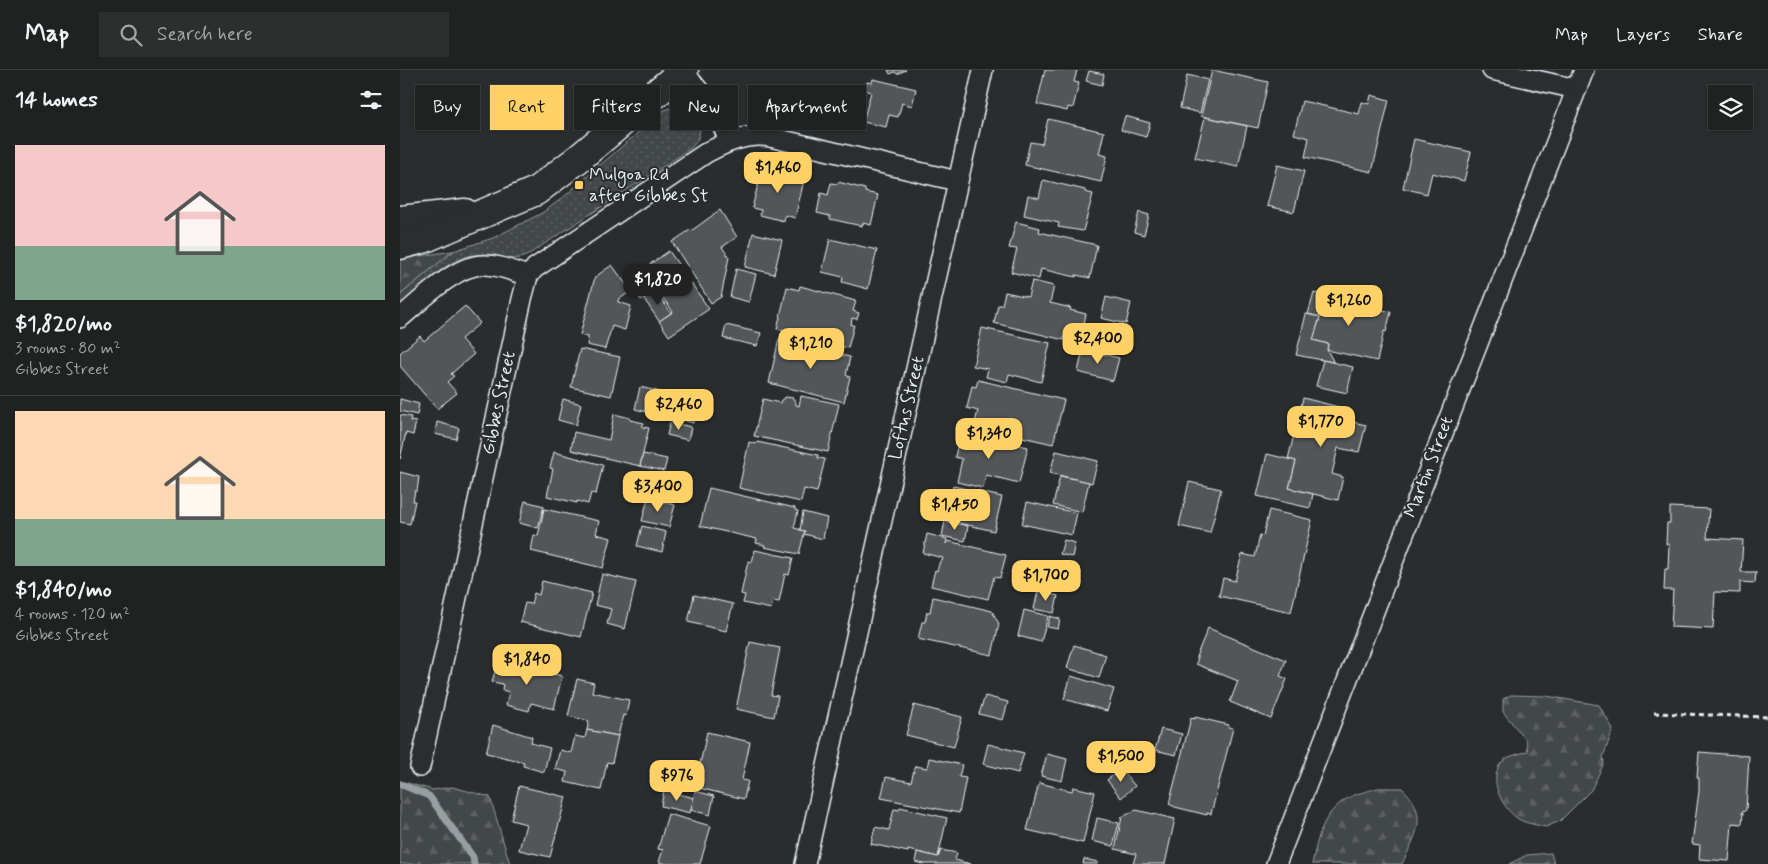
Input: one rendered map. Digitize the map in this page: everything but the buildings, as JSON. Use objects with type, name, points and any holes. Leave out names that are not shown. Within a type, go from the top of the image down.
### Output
[{"type":"main road","points":[[400,245],[423,239],[521,198],[551,181],[684,70]]},
{"type":"main road","points":[[400,220],[489,211]]},
{"type":"street","points":[[684,70],[718,113],[729,141]]},
{"type":"street","name":"Loftus Street","points":[[805,864],[983,70]]},
{"type":"street","points":[[1492,70],[1576,89]]},
{"type":"street","name":"Martin Street","points":[[1276,864],[1584,70]]},
{"type":"street","points":[[400,318],[450,277],[464,269],[474,266],[492,265],[528,276],[545,261],[706,153],[729,141],[752,135],[770,137],[957,181]]},
{"type":"street","name":"Gibbes Street","points":[[420,767],[528,276]]},
{"type":"path","points":[[1654,713],[1768,717]]},
{"type":"green space","points":[[670,108],[670,130],[700,130],[696,143],[690,149],[526,256],[516,259],[485,254],[472,255],[460,259],[438,272],[400,307],[400,295],[453,251],[493,238],[542,213],[560,200],[641,130],[660,130],[660,114]]},
{"type":"green space","points":[[453,251],[400,295],[400,259]]},
{"type":"green space","points":[[1511,695],[1546,696],[1599,705],[1613,729],[1603,757],[1604,763],[1591,790],[1560,821],[1546,827],[1520,820],[1507,809],[1498,793],[1496,776],[1498,768],[1503,761],[1528,751],[1526,740],[1503,712],[1503,699]]},
{"type":"green space","points":[[400,781],[433,790],[452,787],[490,797],[510,864],[400,864]]},
{"type":"green space","points":[[1378,788],[1402,788],[1416,807],[1418,825],[1416,834],[1402,864],[1312,864],[1322,826],[1332,811],[1348,798]]},
{"type":"green space","points":[[1551,853],[1554,864],[1509,864],[1527,855]]},
{"type":"waterway","points":[[400,784],[429,796],[473,857],[474,864]]},
{"type":"place","name":"Mulgoa Rd after Gibbes St","points":[[579,185]]}]
